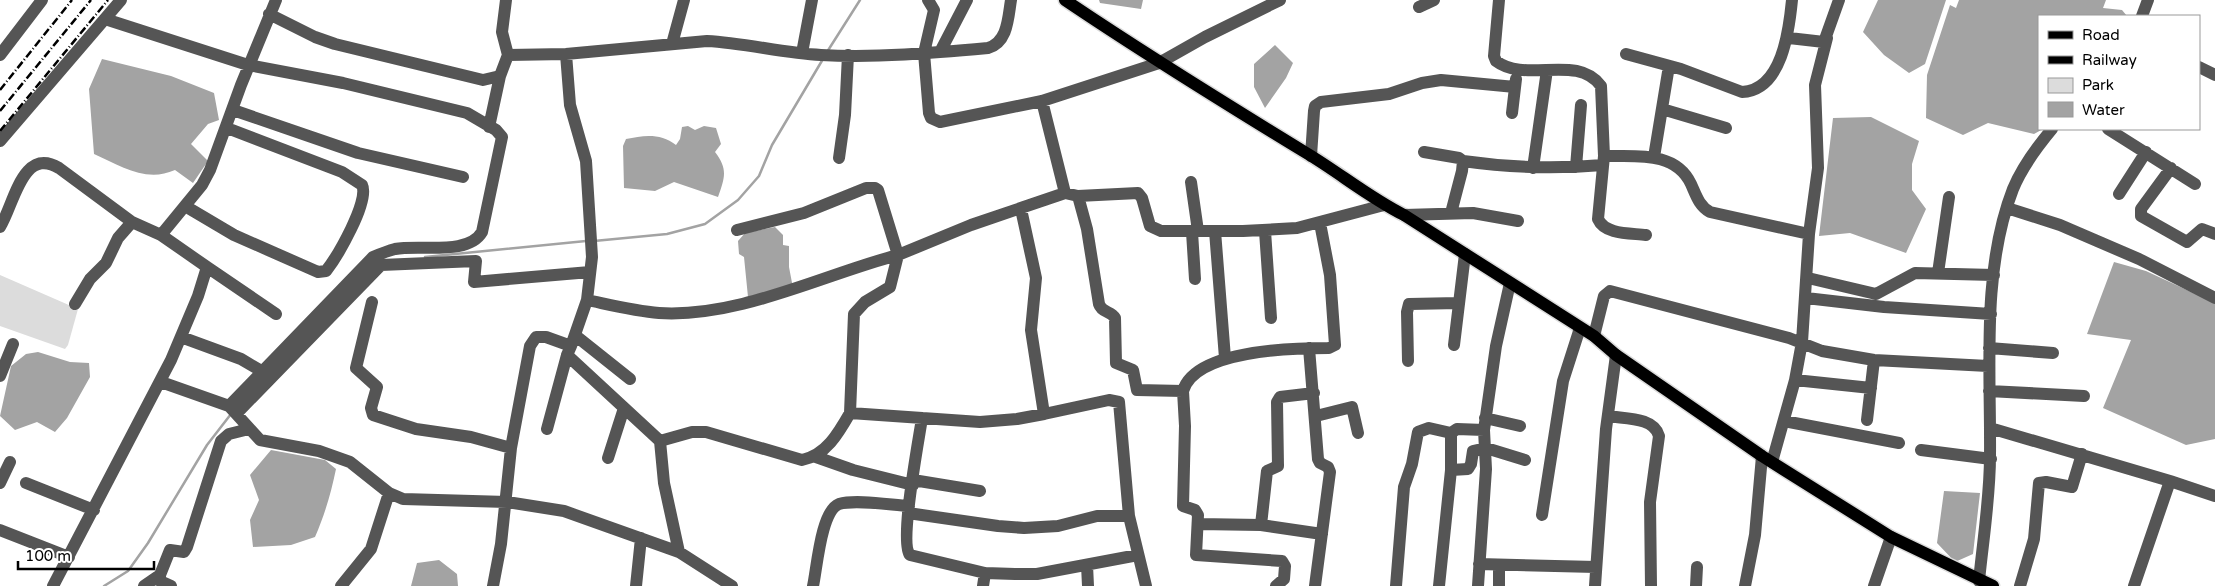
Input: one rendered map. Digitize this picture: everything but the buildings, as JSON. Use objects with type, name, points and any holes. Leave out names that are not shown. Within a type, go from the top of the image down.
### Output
[{"type":"main road","points":[[1065,0],[1159,63],[1312,156],[1384,205],[1594,336],[1616,355],[1767,459],[1891,537],[1979,581],[1993,586]]},
{"type":"street","points":[[0,56],[42,0]]},
{"type":"street","points":[[0,142],[121,0]]},
{"type":"street","points":[[161,235],[186,206],[210,170],[227,128],[248,65],[276,0]]},
{"type":"street","points":[[489,127],[500,76],[508,55],[502,32],[506,0]]},
{"type":"street","points":[[672,44],[684,0]]},
{"type":"street","points":[[802,52],[812,0]]},
{"type":"street","points":[[928,0],[934,10],[924,53],[929,113],[936,121],[940,122],[1042,101],[1159,63],[1205,37],[1280,0]]},
{"type":"street","points":[[933,16],[941,0]]},
{"type":"street","points":[[940,52],[967,0]]},
{"type":"street","points":[[508,55],[566,54],[672,44],[727,42],[820,55],[924,53],[996,46],[1004,35],[1011,0]]},
{"type":"street","points":[[1418,7],[1434,0]]},
{"type":"street","points":[[1499,0],[1494,56],[1500,64],[1518,69],[1581,71],[1591,74],[1601,86],[1603,160],[1598,212],[1600,224],[1611,230],[1646,235]]},
{"type":"street","points":[[1626,54],[1669,66],[1742,92],[1748,92],[1763,85],[1770,79],[1789,38],[1792,0]]},
{"type":"street","points":[[1745,586],[1767,459],[1784,421],[1796,380],[1802,342],[1808,278],[1809,234],[1818,168],[1815,85],[1838,0]]},
{"type":"street","points":[[2142,15],[2148,0]]},
{"type":"street","points":[[270,14],[315,37],[350,48],[483,80],[500,76]]},
{"type":"street","points":[[105,19],[248,65],[343,84],[467,113],[501,134],[503,141],[482,232],[477,240],[474,282],[590,272]]},
{"type":"street","points":[[1789,38],[1819,42],[1824,42],[1827,38]]},
{"type":"street","points":[[547,429],[587,300],[590,272],[591,241],[586,161],[570,105],[566,54]]},
{"type":"street","points":[[839,158],[845,115],[848,55]]},
{"type":"street","points":[[1654,157],[1669,66]]},
{"type":"street","points":[[2200,68],[2215,76]]},
{"type":"street","points":[[1512,113],[1518,69]]},
{"type":"street","points":[[1533,168],[1547,70]]},
{"type":"street","points":[[1312,156],[1314,111],[1321,102],[1389,94],[1422,83],[1441,80],[1515,87]]},
{"type":"street","points":[[1042,101],[1072,194],[1087,229],[1099,304],[1102,310],[1112,314],[1115,318],[1116,363],[1133,370],[1137,390],[1183,390]]},
{"type":"street","points":[[1576,167],[1581,105]]},
{"type":"street","points":[[1662,108],[1726,128]]},
{"type":"street","points":[[233,110],[314,139],[358,152],[462,177]]},
{"type":"street","points":[[186,206],[234,235],[318,272],[326,271],[344,242],[364,195],[362,185],[342,172],[227,128]]},
{"type":"street","points":[[1979,581],[1990,459],[1988,366],[1994,275],[2007,208],[2013,189],[2024,168],[2051,130]]},
{"type":"street","points":[[2113,130],[2195,184]]},
{"type":"street","points":[[1424,152],[1459,158],[1463,161],[1533,168],[1576,167],[1603,160],[1654,157],[1667,160],[1682,171],[1700,203],[1710,212],[1809,234]]},
{"type":"street","points":[[2119,194],[2146,152]]},
{"type":"street","points":[[1451,213],[1463,161]]},
{"type":"street","points":[[0,227],[24,175],[35,164],[45,162],[59,168],[132,222],[161,235],[276,314]]},
{"type":"street","points":[[2171,168],[2141,209],[2141,216],[2187,242],[2198,230],[2206,230],[2215,234]]},
{"type":"street","points":[[1191,182],[1195,232],[1195,279]]},
{"type":"street","points":[[737,230],[804,213],[866,188],[878,190],[898,255],[890,288],[865,302],[854,314],[850,413],[832,441],[816,457]]},
{"type":"street","points":[[587,300],[658,313],[719,308],[770,297],[898,255],[971,225],[1072,194],[1138,193],[1152,229],[1195,232],[1265,230],[1320,223],[1384,205]]},
{"type":"street","points":[[1938,273],[1949,197]]},
{"type":"street","points":[[2007,208],[2060,225],[2139,259],[2215,298]]},
{"type":"street","points":[[1021,209],[1036,278],[1032,330],[1044,414]]},
{"type":"street","points":[[1404,216],[1482,213],[1518,221]]},
{"type":"street","points":[[76,304],[90,279],[106,263],[118,238],[132,222]]},
{"type":"street","points":[[1276,586],[1284,579],[1285,566],[1282,561],[1196,555],[1197,511],[1183,506],[1185,426],[1183,390],[1186,381],[1198,370],[1225,358],[1309,348],[1329,348],[1335,345],[1330,275],[1320,223]]},
{"type":"street","points":[[1265,230],[1271,318]]},
{"type":"street","points":[[1215,231],[1225,358]]},
{"type":"street","points":[[233,409],[263,372],[373,257],[396,249],[465,246],[477,240]]},
{"type":"street","points":[[1454,345],[1465,254]]},
{"type":"street","points":[[233,409],[381,265],[476,261]]},
{"type":"street","points":[[53,586],[161,382],[182,337],[207,267]]},
{"type":"street","points":[[1808,278],[1876,294],[1914,273],[1994,275]]},
{"type":"street","points":[[1478,586],[1486,469],[1485,424],[1496,346],[1510,283]]},
{"type":"street","points":[[1594,336],[1604,296],[1610,291],[1802,342],[1822,351],[1874,360],[1988,366]]},
{"type":"street","points":[[1806,298],[1884,307],[1991,314]]},
{"type":"street","points":[[372,302],[356,368],[377,387],[371,408],[373,415],[416,429],[471,437],[511,448]]},
{"type":"street","points":[[1408,361],[1409,304],[1459,303]]},
{"type":"street","points":[[1542,515],[1563,381],[1580,328]]},
{"type":"street","points":[[493,586],[507,502],[511,448],[532,341],[541,336],[572,346],[630,379]]},
{"type":"street","points":[[182,337],[242,359],[263,372]]},
{"type":"street","points":[[0,376],[13,344]]},
{"type":"street","points":[[572,346],[624,408],[660,441],[664,482],[679,552]]},
{"type":"street","points":[[1309,348],[1316,416],[1318,462],[1328,468],[1330,472],[1314,586]]},
{"type":"street","points":[[1989,348],[2053,353]]},
{"type":"street","points":[[1594,586],[1608,416],[1616,355]]},
{"type":"street","points":[[1867,420],[1874,360]]},
{"type":"street","points":[[1796,380],[1870,388]]},
{"type":"street","points":[[161,382],[233,409],[260,440],[269,444],[319,451],[342,458],[362,470],[389,493],[403,499],[507,502],[564,511],[679,552],[732,586]]},
{"type":"street","points":[[1989,391],[2084,396]]},
{"type":"street","points":[[1261,525],[1267,473],[1270,469],[1278,466],[1277,402],[1280,398],[1314,393]]},
{"type":"street","points":[[850,413],[980,422],[1017,419],[1109,400],[1119,402],[1129,516],[1148,586]]},
{"type":"street","points":[[1316,416],[1345,407],[1352,407],[1358,433]]},
{"type":"street","points":[[608,458],[624,408]]},
{"type":"street","points":[[1608,416],[1648,423],[1658,430],[1660,436],[1650,502],[1651,586]]},
{"type":"street","points":[[922,418],[908,510],[905,546],[910,555],[984,580],[1037,580],[1088,565],[1138,554]]},
{"type":"street","points":[[1784,421],[1899,443]]},
{"type":"street","points":[[1396,586],[1404,487],[1412,464],[1418,432],[1429,428],[1451,433],[1457,429],[1485,424],[1520,426]]},
{"type":"street","points":[[1990,428],[2082,454],[2215,496]]},
{"type":"street","points":[[171,586],[160,582],[160,575],[170,550],[184,552],[187,547],[221,441],[229,434],[249,429]]},
{"type":"street","points":[[660,441],[692,432],[706,432],[794,459],[816,457],[853,470],[913,482],[980,491]]},
{"type":"street","points":[[1440,586],[1451,470],[1451,433]]},
{"type":"street","points":[[1451,470],[1470,467],[1473,451],[1486,448],[1525,460]]},
{"type":"street","points":[[1921,450],[1990,459]]},
{"type":"street","points":[[2020,586],[2034,539],[2039,484],[2046,482],[2072,487],[2082,454]]},
{"type":"street","points":[[0,483],[10,462]]},
{"type":"street","points":[[2134,586],[2170,481]]},
{"type":"street","points":[[26,482],[94,510]]},
{"type":"street","points":[[341,586],[371,549],[389,493]]},
{"type":"street","points":[[813,586],[824,530],[832,509],[839,504],[851,503],[908,510],[998,526],[1024,528],[1058,526],[1098,516],[1129,516]]},
{"type":"street","points":[[1198,524],[1261,525],[1322,534]]},
{"type":"street","points":[[0,530],[69,557]]},
{"type":"street","points":[[1874,586],[1891,537]]},
{"type":"street","points":[[636,586],[641,538]]},
{"type":"street","points":[[1479,564],[1596,566]]},
{"type":"street","points":[[1088,565],[1088,586]]},
{"type":"street","points":[[1499,565],[1499,586]]},
{"type":"street","points":[[1696,586],[1697,567]]},
{"type":"street","points":[[144,586],[160,575]]},
{"type":"green space","points":[[0,275],[78,309],[68,345],[65,349],[0,326]]},
{"type":"water","points":[[1099,0],[1143,0],[1141,9],[1100,3]]},
{"type":"water","points":[[1878,0],[1946,0],[1925,64],[1909,73],[1884,55],[1863,32]]},
{"type":"water","points":[[1959,0],[2106,0],[2103,8],[2122,10],[2126,15],[2038,15],[2038,130],[2041,130],[2034,134],[1988,123],[1963,135],[1926,118],[1927,75],[1950,5],[1956,8]]},
{"type":"water","points":[[1275,45],[1293,63],[1286,78],[1265,108],[1254,87],[1254,64]]},
{"type":"water","points":[[102,59],[171,76],[214,93],[219,120],[208,124],[191,144],[208,161],[193,183],[175,170],[164,174],[144,174],[124,168],[94,154],[89,89]]},
{"type":"water","points":[[1871,117],[1919,141],[1912,164],[1912,190],[1926,209],[1906,253],[1850,233],[1819,236],[1833,118]]},
{"type":"water","points":[[688,126],[695,130],[704,126],[716,128],[721,144],[715,152],[724,168],[718,197],[674,182],[655,191],[624,188],[623,146],[626,139],[652,136],[664,138],[676,145],[680,139],[682,127]]},
{"type":"water","points":[[775,227],[783,235],[783,245],[789,246],[789,267],[793,288],[748,297],[744,257],[739,254],[738,241],[745,233]]},
{"type":"water","points":[[2114,262],[2146,271],[2215,303],[2215,439],[2186,445],[2103,408],[2131,340],[2087,334]]},
{"type":"water","points":[[38,352],[70,362],[89,363],[90,377],[67,418],[55,432],[37,422],[15,430],[0,416],[11,366],[26,354]]},
{"type":"water","points":[[271,450],[325,460],[336,469],[322,520],[315,537],[291,545],[253,547],[250,520],[259,500],[250,475]]},
{"type":"water","points":[[1944,491],[1980,493],[1973,554],[1955,562],[1937,543]]},
{"type":"water","points":[[439,560],[457,574],[458,586],[411,586],[417,563]]},
{"type":"waterway","points":[[827,52],[860,0]]},
{"type":"waterway","points":[[594,241],[667,234],[705,224],[738,200],[759,176],[772,145],[823,59]]},
{"type":"waterway","points":[[425,257],[586,241]]},
{"type":"waterway","points":[[104,586],[128,571],[148,543],[207,445],[231,414]]},
{"type":"railway","points":[[0,90],[72,0]]},
{"type":"railway","points":[[0,111],[91,0]]},
{"type":"railway","points":[[0,131],[108,0]]}]
